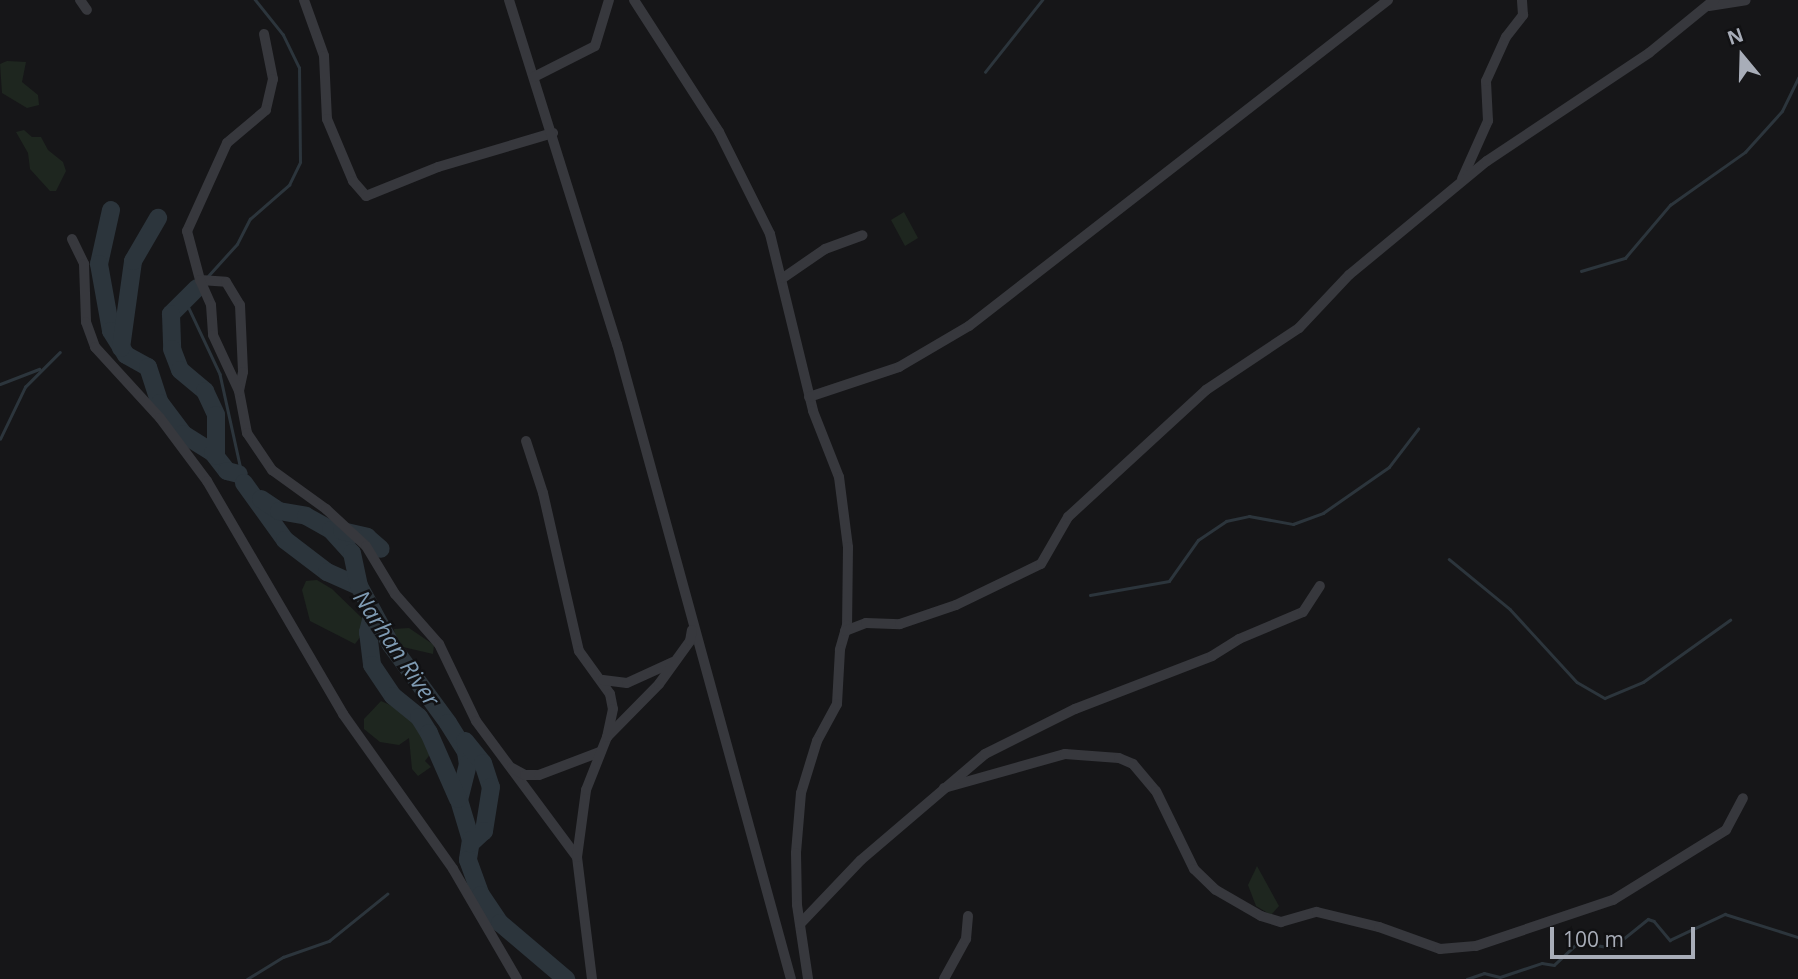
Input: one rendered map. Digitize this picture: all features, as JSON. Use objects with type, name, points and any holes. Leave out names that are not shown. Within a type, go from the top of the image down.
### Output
[{"type":"street","points":[[80,0],[87,10]]},
{"type":"street","points":[[304,0],[319,34],[327,119],[353,181],[366,196],[438,167],[553,133]]},
{"type":"street","points":[[509,0],[553,133],[617,344],[692,630],[791,979]]},
{"type":"street","points":[[534,77],[595,46],[610,0]]},
{"type":"street","points":[[634,0],[719,132],[770,234],[783,278],[809,397],[832,455],[845,511],[845,631],[837,704],[817,741],[801,793],[796,853],[800,924],[808,979]]},
{"type":"street","points":[[809,397],[914,361],[969,326],[1388,0]]},
{"type":"street","points":[[1461,181],[1488,121],[1486,80],[1506,37],[1523,15],[1522,0]]},
{"type":"street","points":[[845,631],[866,624],[900,624],[956,605],[1041,565],[1068,517],[1081,503],[1117,477],[1206,390],[1299,328],[1330,292],[1461,181],[1649,53],[1711,4],[1746,0]]},
{"type":"street","points":[[264,34],[273,79],[266,110],[227,143],[187,231],[200,280],[211,305],[213,335],[239,391],[247,433],[260,456],[366,546],[395,594],[439,645],[475,721],[578,857]]},
{"type":"street","points":[[783,278],[825,249],[863,235]]},
{"type":"street","points":[[72,239],[84,264],[86,322],[95,347],[160,418],[207,481],[343,714],[453,869],[517,979]]},
{"type":"street","points":[[200,280],[226,282],[240,305],[243,372],[239,391]]},
{"type":"street","points":[[526,441],[543,494],[579,651],[603,680],[613,709],[607,737],[586,790],[578,857],[592,979]]},
{"type":"street","points":[[800,924],[861,860],[997,747],[1084,706],[1212,656],[1239,639],[1303,612],[1320,586]]},
{"type":"street","points":[[607,737],[679,659],[692,630]]},
{"type":"street","points":[[603,680],[639,680],[679,659]]},
{"type":"street","points":[[509,766],[525,775],[539,775],[600,752]]},
{"type":"street","points":[[944,789],[1065,754],[1119,758],[1133,764],[1156,791],[1194,869],[1216,890],[1261,916],[1281,922],[1317,912],[1378,927],[1440,949],[1476,946],[1614,900],[1650,873],[1726,830],[1743,798]]},
{"type":"street","points":[[944,979],[966,939],[968,916]]},
{"type":"shaded area","points":[[7,61],[26,62],[22,82],[38,95],[39,105],[27,108],[2,93],[0,64]]},
{"type":"shaded area","points":[[24,130],[32,137],[41,137],[48,150],[63,162],[66,171],[56,191],[50,191],[30,169],[28,153],[16,132]]},
{"type":"shaded area","points":[[904,212],[918,238],[905,246],[891,220]]},
{"type":"shaded area","points":[[317,580],[332,589],[363,619],[364,632],[355,644],[310,621],[302,590],[306,581]]},
{"type":"shaded area","points":[[409,628],[434,645],[433,654],[403,647],[395,641],[394,629]]},
{"type":"shaded area","points":[[381,701],[410,714],[430,736],[434,749],[425,761],[431,767],[418,776],[412,769],[409,738],[399,745],[380,742],[364,729],[364,719]]},
{"type":"shaded area","points":[[1257,866],[1279,906],[1271,915],[1256,906],[1248,885]]},
{"type":"waterway","name":"Narhan River","points":[[208,276],[237,244],[250,219],[289,185],[300,162],[299,68],[283,35],[255,0]]},
{"type":"waterway","points":[[985,72],[1042,0]]},
{"type":"waterway","points":[[1581,271],[1625,258],[1670,205],[1745,152],[1782,111],[1798,78]]},
{"type":"waterway","points":[[111,210],[99,264],[111,331],[126,355],[148,367],[160,403],[183,434],[213,453],[227,471],[239,474]]},
{"type":"waterway","points":[[121,348],[133,261],[158,218]]},
{"type":"waterway","name":"Narhan River","points":[[197,288],[188,306],[220,374],[244,483]]},
{"type":"waterway","name":"Narhan River","points":[[197,288],[171,314],[172,349],[180,370],[205,391],[216,415],[216,456]]},
{"type":"waterway","points":[[0,439],[25,387],[60,352]]},
{"type":"waterway","points":[[0,384],[39,369]]},
{"type":"waterway","points":[[1090,595],[1169,581],[1198,540],[1226,521],[1249,516],[1293,524],[1323,513],[1389,467],[1418,429]]},
{"type":"waterway","name":"Narhan River","points":[[244,483],[285,540],[327,572],[359,586],[391,645],[448,723],[466,752],[468,764],[459,800],[471,840],[468,860],[481,895],[500,923],[566,979]]},
{"type":"waterway","points":[[261,499],[279,511],[306,516],[331,530],[352,553],[359,586]]},
{"type":"waterway","points":[[342,531],[367,537],[381,549]]},
{"type":"waterway","points":[[1449,559],[1510,609],[1577,682],[1605,698],[1643,682],[1730,620]]},
{"type":"waterway","points":[[373,612],[368,632],[372,665],[393,696],[419,717],[429,733],[458,799]]},
{"type":"waterway","points":[[465,741],[483,763],[491,787],[484,831],[471,843]]},
{"type":"waterway","points":[[247,979],[283,957],[329,941],[387,894]]},
{"type":"waterway","points":[[1467,979],[1484,973],[1500,977],[1542,963],[1554,965],[1579,942],[1612,948],[1648,919],[1654,921],[1670,940],[1725,914],[1798,937]]}]
